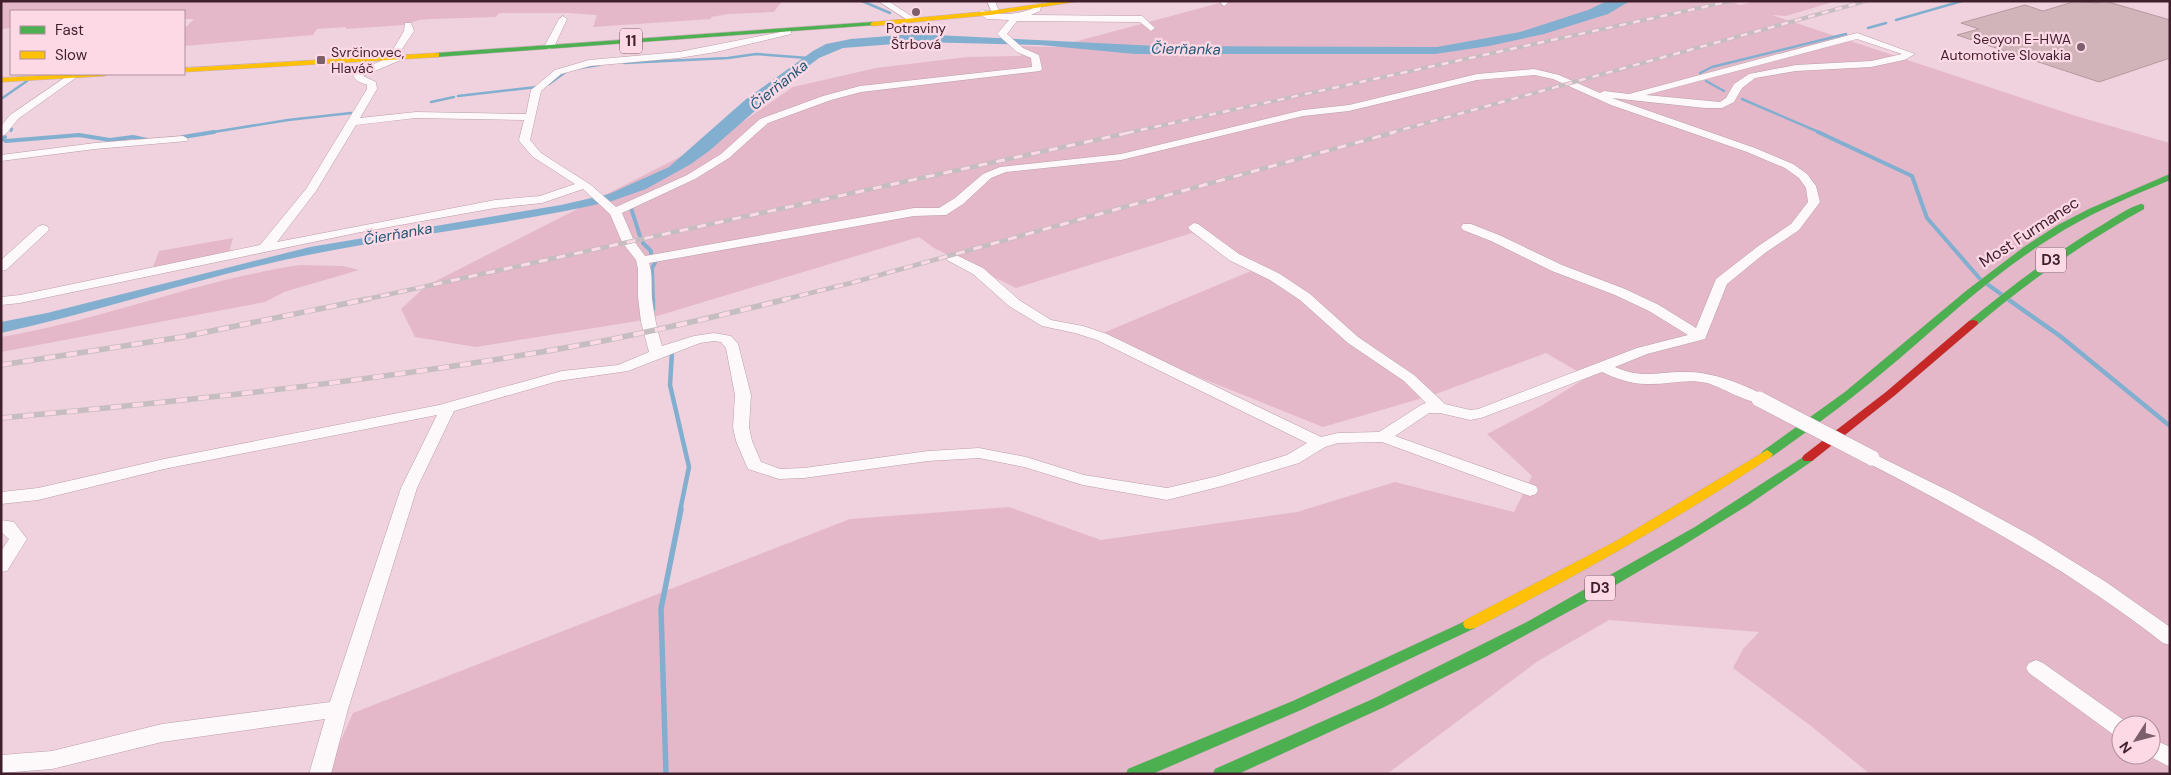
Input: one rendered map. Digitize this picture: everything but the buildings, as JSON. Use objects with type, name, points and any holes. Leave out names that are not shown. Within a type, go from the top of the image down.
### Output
[{"type":"main road","name":"11","points":[[185,70],[549,47],[912,20],[982,13],[993,6],[1036,7],[1077,1]]},
{"type":"main road","points":[[1,80],[63,75]]},
{"type":"main road","name":"Most Furmanec","points":[[1134,774],[1200,748],[1410,653],[1518,600],[1614,548],[1697,499],[1767,454],[1851,392],[1988,278],[2032,246],[2088,212],[2170,177]]},
{"type":"main road","name":"D3","points":[[1222,774],[1324,730],[1434,677],[1540,622],[1640,566],[1723,516],[1794,468],[1877,405],[2012,289],[2058,255],[2106,225],[2152,202]]},
{"type":"street","points":[[882,1],[912,20]]},
{"type":"street","points":[[615,212],[691,177],[725,156],[764,121],[827,98],[860,89],[1037,69],[1036,57],[1020,50],[1002,34],[1015,18],[1036,11],[1036,7]]},
{"type":"street","points":[[982,13],[987,16],[1015,18],[1142,19],[1151,28]]},
{"type":"street","points":[[549,47],[563,19]]},
{"type":"street","points":[[265,247],[290,221],[325,171],[372,89],[372,84],[360,79],[358,76],[360,73],[396,57],[409,31],[408,25]]},
{"type":"street","points":[[657,353],[648,322],[645,297],[646,277],[642,260],[628,242],[615,212],[585,186],[537,154],[524,140],[526,128],[535,106],[536,90],[558,72],[589,63],[679,55],[716,49],[781,34],[794,29]]},
{"type":"street","points":[[1586,90],[1617,96],[1722,105],[1730,100],[1738,86],[1752,76],[1796,68],[1871,64],[1910,54],[1857,36],[1632,96]]},
{"type":"street","points":[[642,260],[914,212],[942,212],[987,176],[1004,169],[1121,157],[1303,113],[1349,108],[1477,77],[1534,72],[1556,77],[1643,114],[1751,150],[1789,166],[1804,176],[1812,188],[1814,202],[1795,227],[1761,250],[1721,282],[1700,336]]},
{"type":"street","points":[[1,133],[14,117],[74,75]]},
{"type":"street","points":[[1632,96],[1634,104],[1643,114]]},
{"type":"street","points":[[353,122],[416,115],[531,117]]},
{"type":"street","points":[[1,158],[95,146],[183,139]]},
{"type":"street","points":[[1,302],[265,247],[443,213],[542,199],[585,186]]},
{"type":"street","points":[[1194,227],[1234,258],[1275,277],[1305,297],[1353,340],[1409,378],[1440,408]]},
{"type":"street","points":[[1466,227],[1557,268],[1654,308],[1700,336]]},
{"type":"street","points":[[1,267],[43,229]]},
{"type":"street","points":[[952,257],[978,271],[1014,303],[1047,323],[1078,329],[1102,337],[1319,443]]},
{"type":"street","points":[[1383,437],[1426,408],[1440,408],[1470,415],[1481,413],[1642,351],[1700,336]]},
{"type":"street","points":[[1,498],[46,492],[164,464],[423,412],[447,409],[543,380],[580,372],[622,368],[688,341],[726,337],[731,342],[743,395],[741,427],[744,441],[754,465],[779,474],[832,471],[928,456],[979,453],[1026,462],[1083,480],[1167,494],[1220,481],[1293,459],[1319,443],[1338,438],[1383,437],[1530,490]]},
{"type":"street","points":[[1603,367],[1623,376],[1636,379],[1648,380],[1686,376],[1704,378],[1738,388],[1977,512],[2101,588],[2170,638]]},
{"type":"street","points":[[320,774],[338,708],[409,488],[447,409]]},
{"type":"street","points":[[1,526],[8,526],[18,540],[1,566]]},
{"type":"street","points":[[2036,668],[2111,722]]},
{"type":"street","points":[[1,764],[52,760],[162,733],[338,708]]},
{"type":"shaded area","points":[[1,1],[782,1],[774,12],[728,14],[711,17],[711,19],[593,27],[597,15],[499,13],[496,17],[432,19],[419,20],[405,25],[317,29],[313,35],[185,46],[185,28],[194,19],[185,19],[185,10],[10,10],[10,28],[1,29]]},
{"type":"shaded area","points":[[1227,1],[1730,1],[1740,5],[1757,1],[1836,1],[1786,16],[1772,15],[2076,116],[2170,143],[2170,774],[1870,774],[1811,726],[1733,668],[1743,649],[1759,632],[1609,620],[1538,661],[1387,774],[326,774],[353,713],[850,519],[1009,507],[1101,540],[1297,512],[1395,482],[1514,512],[1532,476],[1487,434],[1541,406],[1587,377],[1546,353],[1433,395],[1323,427],[1191,374],[1103,333],[1251,271],[1192,233],[1016,288],[934,248],[919,237],[644,320],[476,347],[415,337],[401,309],[426,286],[725,134],[793,87],[876,68],[967,57],[1019,56],[1030,53],[1019,46],[1055,47]]},
{"type":"shaded area","points":[[233,238],[229,253],[153,267],[159,251]]},
{"type":"shaded area","points":[[300,265],[343,266],[359,270],[284,292],[265,302],[1,352],[1,337],[76,321],[224,280]]},
{"type":"water","name":"Čierňanka","points":[[1607,1],[1630,1],[1608,14],[1544,34],[1489,46],[1435,54],[1135,54],[1040,45],[919,42],[843,48],[819,58],[794,77],[709,151],[691,164],[646,189],[612,201],[571,210],[366,244],[284,260],[1,333],[1,322],[47,313],[310,247],[561,205],[609,194],[669,167],[745,100],[813,51],[826,44],[851,39],[914,34],[1158,46],[1437,47],[1520,32],[1588,10]]},
{"type":"waterway","points":[[862,1],[890,13]]},
{"type":"waterway","points":[[1896,20],[1962,1]]},
{"type":"waterway","points":[[1868,28],[1886,23]]},
{"type":"waterway","points":[[903,26],[912,37]]},
{"type":"waterway","points":[[1700,73],[1712,67],[1846,34]]},
{"type":"waterway","name":"Čierňanka","points":[[624,63],[728,58],[756,54],[808,58]]},
{"type":"waterway","points":[[580,68],[599,65]]},
{"type":"waterway","points":[[549,84],[567,71]]},
{"type":"waterway","points":[[1,99],[27,81]]},
{"type":"waterway","points":[[1706,81],[1724,91]]},
{"type":"waterway","points":[[458,96],[537,87]]},
{"type":"waterway","points":[[431,102],[454,97]]},
{"type":"waterway","points":[[1742,99],[1821,133]]},
{"type":"waterway","points":[[207,133],[288,120],[351,113]]},
{"type":"waterway","points":[[9,128],[12,129],[11,131]]},
{"type":"waterway","points":[[183,137],[214,132]]},
{"type":"waterway","points":[[1818,132],[1912,176],[1927,218],[1981,280]]},
{"type":"waterway","points":[[5,137],[3,139],[6,141],[79,135],[110,140],[133,137],[147,140]]},
{"type":"waterway","points":[[631,208],[640,236]]},
{"type":"waterway","points":[[643,243],[651,251],[651,255]]},
{"type":"waterway","points":[[653,300],[652,268],[655,263]]},
{"type":"waterway","points":[[1987,284],[2001,294]]},
{"type":"waterway","points":[[653,300],[653,309]]},
{"type":"waterway","points":[[2009,300],[2060,336],[2170,426]]},
{"type":"waterway","points":[[672,352],[670,385],[689,467],[680,511]]},
{"type":"waterway","points":[[666,774],[661,609],[681,509]]},
{"type":"railway","points":[[1127,133],[1731,1]]},
{"type":"railway","points":[[1390,133],[1866,1]]},
{"type":"railway","points":[[363,300],[1132,132]]},
{"type":"railway","points":[[782,300],[851,283],[1395,132]]},
{"type":"railway","points":[[1,365],[182,337],[368,299]]},
{"type":"railway","points":[[1,418],[229,395],[457,366],[608,340],[698,321],[787,299]]},
{"type":"traffic: fast","points":[[436,55],[873,24]]},
{"type":"traffic: fast","points":[[1767,454],[1817,419],[1881,369],[1970,293],[2027,249],[2092,211],[2170,177]]},
{"type":"traffic: fast","points":[[1973,323],[2054,260],[2096,232],[2141,207]]},
{"type":"traffic: fast","points":[[1221,774],[1430,678],[1583,598],[1700,530],[1808,458]]},
{"type":"traffic: fast","points":[[1134,774],[1298,705],[1470,624]]},
{"type":"traffic: slow","points":[[873,24],[990,13],[1077,1]]},
{"type":"traffic: slow","points":[[185,70],[436,55]]},
{"type":"traffic: slow","points":[[1,80],[87,75]]},
{"type":"traffic: slow","points":[[1470,624],[1621,544],[1731,478],[1767,454]]},
{"type":"traffic: jam","points":[[1808,458],[1890,394],[1973,323]]},
{"type":"place","name":"Potraviny Štrbová","points":[[916,12]]},
{"type":"place","name":"Seoyon E-HWA Automotive Slovakia","points":[[2081,47]]},
{"type":"place","name":"Svrčinovec, Hlaváč","points":[[321,60]]}]
